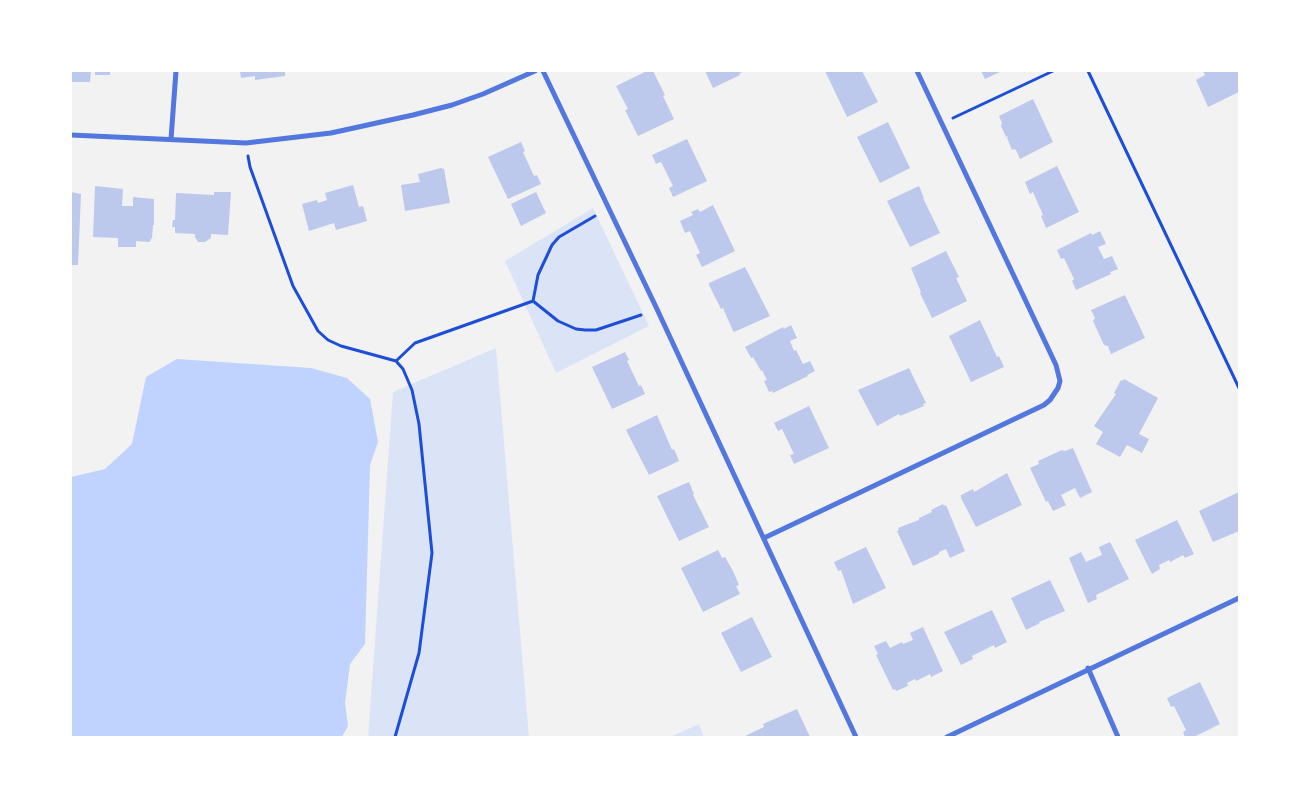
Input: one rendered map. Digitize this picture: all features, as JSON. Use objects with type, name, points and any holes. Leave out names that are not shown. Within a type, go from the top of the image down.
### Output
[{"type":"street","points":[[171,139],[176,71]]},
{"type":"street","points":[[71,135],[246,143],[331,133],[452,105],[483,94],[534,71]]},
{"type":"street","points":[[543,71],[614,218],[856,737]]},
{"type":"street","points":[[764,538],[1044,405],[1058,388],[1060,381],[1056,365],[917,71]]},
{"type":"street","points":[[947,737],[1088,668],[1239,598]]},
{"type":"street","points":[[1088,668],[1118,737]]},
{"type":"path","points":[[942,123],[1053,71]]},
{"type":"path","points":[[1088,71],[1239,388]]},
{"type":"path","points":[[248,156],[250,167],[293,286],[318,331],[328,340],[341,346],[396,361],[403,369],[412,390],[419,424],[432,554],[419,653],[395,737]]},
{"type":"path","points":[[533,301],[538,275],[552,245],[559,237],[595,216]]},
{"type":"path","points":[[396,361],[415,343],[533,301]]},
{"type":"path","points":[[533,301],[558,321],[576,329],[596,330],[641,315]]},
{"type":"shaded area","points":[[593,208],[649,326],[556,373],[505,261]]},
{"type":"shaded area","points":[[496,348],[529,737],[368,737],[393,392]]},
{"type":"shaded area","points":[[699,724],[704,737],[670,737]]},
{"type":"water","points":[[177,359],[311,368],[347,378],[370,399],[378,442],[370,465],[365,644],[350,664],[345,703],[348,726],[342,737],[71,737],[71,477],[105,469],[132,444],[146,377]]},
{"type":"building","points":[[71,71],[91,71],[90,82],[71,82]]},
{"type":"building","points":[[95,71],[110,71],[110,75],[95,75]]},
{"type":"building","points":[[240,71],[285,71],[285,76],[255,80],[255,76],[241,78]]},
{"type":"building","points":[[647,71],[653,71],[674,119],[638,136],[625,110],[628,109],[616,86]]},
{"type":"building","points":[[705,71],[744,71],[740,75],[713,88]]},
{"type":"building","points":[[825,71],[862,71],[878,102],[847,117]]},
{"type":"building","points":[[981,71],[1002,71],[985,79]]},
{"type":"building","points":[[1203,71],[1239,71],[1239,92],[1208,107],[1196,80],[1205,75]]},
{"type":"building","points":[[1033,99],[1053,142],[1020,159],[1016,150],[1012,150],[1007,138],[1008,136],[1006,137],[1001,126],[1002,123],[999,116]]},
{"type":"building","points":[[888,122],[910,168],[880,183],[857,137]]},
{"type":"building","points":[[687,139],[707,181],[673,197],[669,188],[673,186],[661,162],[656,164],[652,155]]},
{"type":"building","points":[[521,142],[525,151],[523,152],[534,176],[537,175],[541,184],[508,199],[488,157]]},
{"type":"building","points":[[1057,166],[1079,212],[1046,228],[1041,216],[1043,215],[1033,192],[1030,194],[1025,182]]},
{"type":"building","points":[[441,168],[444,169],[450,203],[405,211],[401,185],[420,182],[418,174]]},
{"type":"building","points":[[353,185],[359,207],[363,206],[367,221],[336,230],[334,223],[309,231],[302,204],[317,200],[318,203],[327,200],[325,193]]},
{"type":"building","points":[[95,186],[123,189],[122,206],[133,206],[133,197],[154,199],[154,225],[150,242],[136,241],[136,247],[118,247],[118,238],[93,237]]},
{"type":"building","points":[[919,186],[940,233],[910,247],[887,201]]},
{"type":"building","points":[[71,192],[81,194],[78,265],[71,265]]},
{"type":"building","points":[[214,192],[231,192],[228,235],[211,234],[211,238],[205,242],[198,242],[195,234],[175,233],[175,227],[172,227],[173,220],[175,220],[176,193],[214,195]]},
{"type":"building","points":[[536,192],[546,213],[521,226],[511,204]]},
{"type":"building","points":[[713,205],[735,251],[702,267],[696,255],[700,253],[690,231],[685,233],[680,221],[693,215],[691,212],[698,209],[700,212]]},
{"type":"building","points":[[1100,231],[1106,244],[1098,247],[1104,259],[1112,256],[1118,269],[1076,290],[1072,281],[1074,279],[1064,258],[1061,259],[1057,250],[1091,233],[1092,235]]},
{"type":"building","points":[[946,251],[959,277],[956,278],[967,301],[932,318],[911,268]]},
{"type":"building","points":[[745,267],[770,316],[734,332],[709,283]]},
{"type":"building","points":[[1125,295],[1145,338],[1111,354],[1108,346],[1104,345],[1093,321],[1095,318],[1091,310]]},
{"type":"building","points":[[980,320],[997,357],[999,356],[1004,367],[971,382],[949,336]]},
{"type":"building","points":[[791,325],[797,338],[790,341],[794,351],[796,350],[803,364],[810,361],[815,371],[773,393],[772,391],[769,392],[764,381],[767,380],[762,370],[753,357],[751,358],[745,347],[783,327],[784,329]]},
{"type":"building","points":[[625,352],[629,360],[627,361],[645,394],[612,409],[592,367]]},
{"type":"building","points":[[909,368],[926,403],[923,404],[924,406],[900,416],[899,414],[877,426],[858,390]]},
{"type":"building","points":[[1124,379],[1158,398],[1139,434],[1149,439],[1142,453],[1127,445],[1120,457],[1096,444],[1103,432],[1094,426],[1116,394],[1114,393],[1121,380]]},
{"type":"building","points":[[809,406],[829,448],[794,464],[790,455],[794,454],[782,429],[778,431],[774,423]]},
{"type":"building","points":[[657,415],[672,450],[674,449],[679,461],[649,475],[626,430]]},
{"type":"building","points":[[1073,448],[1092,492],[1080,498],[1075,488],[1061,495],[1066,505],[1053,511],[1048,501],[1046,502],[1030,468],[1039,464],[1038,461],[1062,450],[1065,451]]},
{"type":"building","points":[[1007,473],[1022,505],[976,527],[961,495],[973,489],[974,492]]},
{"type":"building","points":[[689,482],[693,495],[709,527],[679,541],[657,496]]},
{"type":"building","points":[[1239,492],[1239,531],[1213,542],[1199,511]]},
{"type":"building","points":[[943,504],[944,506],[946,505],[965,551],[950,558],[946,549],[913,566],[897,531],[899,530],[898,528],[919,520],[919,518],[932,512],[931,510]]},
{"type":"building","points":[[1177,520],[1194,554],[1185,558],[1183,555],[1170,562],[1169,560],[1159,565],[1160,569],[1152,574],[1135,540]]},
{"type":"building","points":[[1110,542],[1129,579],[1096,595],[1097,599],[1088,603],[1069,558],[1081,552],[1086,562],[1102,555],[1099,547]]},
{"type":"building","points":[[866,547],[886,588],[853,604],[841,570],[838,571],[834,562]]},
{"type":"building","points":[[718,550],[722,558],[725,557],[733,571],[739,585],[736,586],[740,594],[703,612],[681,568]]},
{"type":"building","points":[[1050,580],[1065,611],[1026,630],[1011,598]]},
{"type":"building","points":[[992,610],[1007,642],[995,648],[994,645],[972,656],[973,659],[961,665],[944,632]]},
{"type":"building","points":[[752,617],[772,657],[741,672],[721,633]]},
{"type":"building","points":[[923,627],[943,671],[931,677],[930,674],[916,681],[915,679],[907,683],[908,686],[896,691],[895,689],[893,690],[876,655],[878,654],[874,646],[886,641],[890,648],[902,642],[903,644],[913,640],[910,633]]},
{"type":"building","points":[[1200,682],[1220,724],[1194,737],[1185,737],[1183,732],[1186,730],[1174,706],[1171,707],[1167,698]]},
{"type":"building","points":[[797,709],[810,737],[743,737],[764,727],[763,724]]}]
